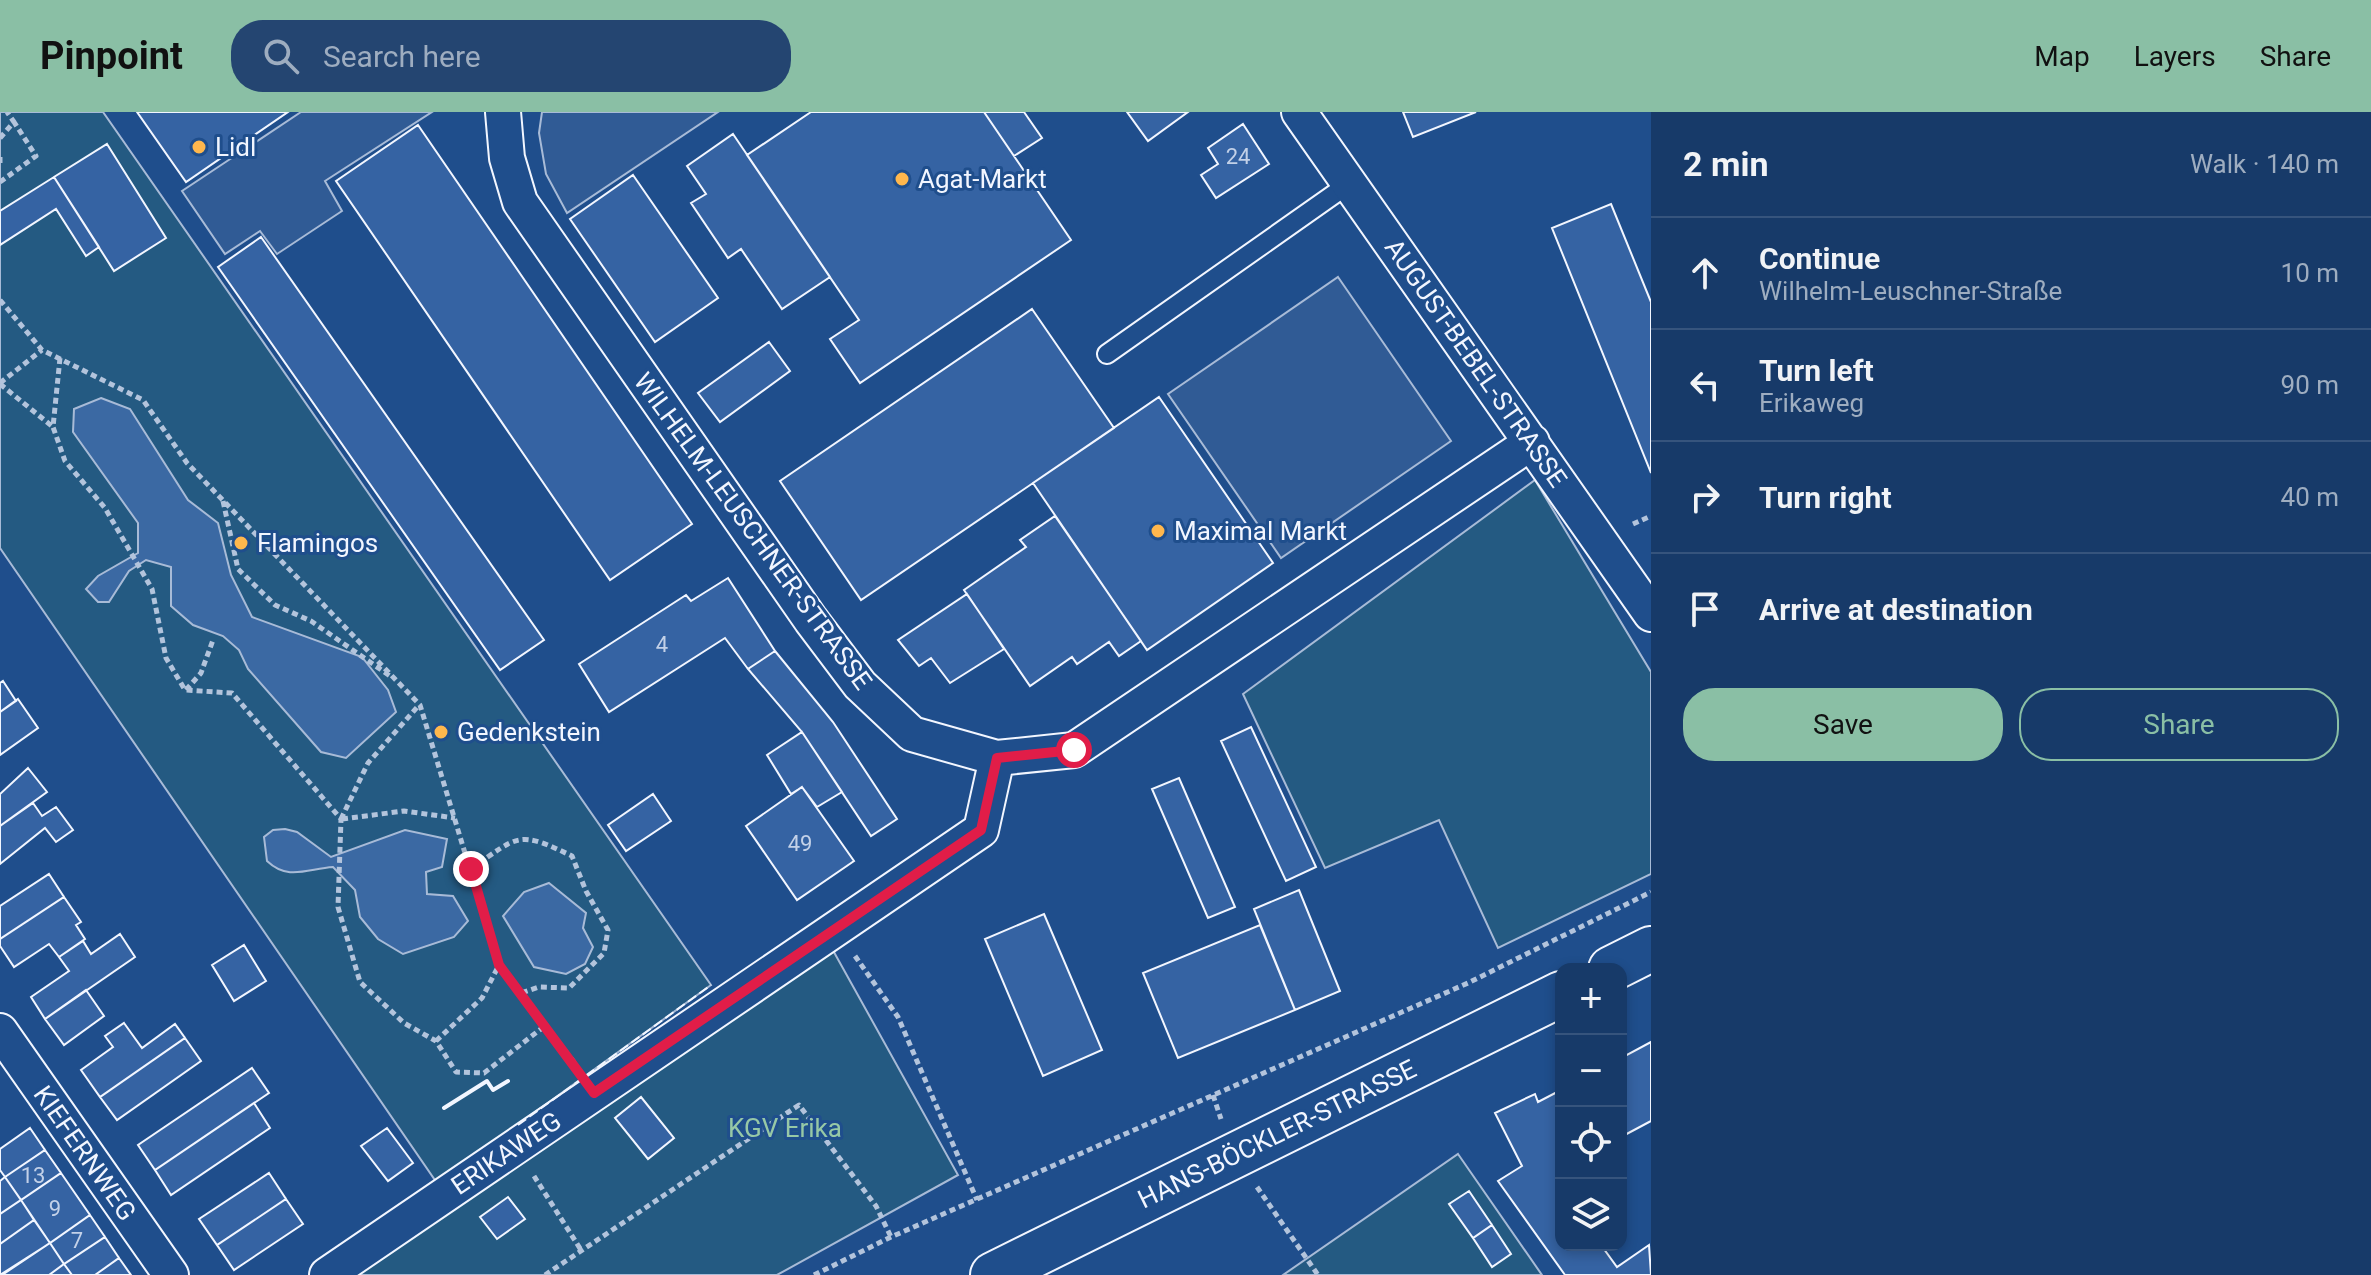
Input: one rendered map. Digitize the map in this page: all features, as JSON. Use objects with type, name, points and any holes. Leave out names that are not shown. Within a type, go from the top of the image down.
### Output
[{"type":"street","name":"WILHELM-LEUSCHNER-STRASSE","points":[[503,112],[507,158],[520,202],[811,620],[860,685],[912,734],[997,758],[1074,750],[1532,442]]},
{"type":"street","name":"AUGUST-BEBEL-STRASSE","points":[[1299,112],[1651,614]]},
{"type":"street","name":"ERIKAWEG","points":[[327,1275],[981,830],[997,758]]},
{"type":"street","points":[[1623,963],[1651,949]]},
{"type":"street","name":"HANS-BÖCKLER-STRASSE","points":[[993,1275],[1555,997]]},
{"type":"street","name":"KIEFERNWEG","points":[[0,1031],[171,1275]]},
{"type":"lane","points":[[1107,354],[1350,183]]},
{"type":"path","points":[[0,182],[36,156],[7,112]]},
{"type":"path","points":[[0,138],[14,122]]},
{"type":"path","points":[[0,157],[0,166]]},
{"type":"path","points":[[0,300],[42,350],[143,400],[187,463],[420,705],[499,965],[594,1093]]},
{"type":"path","points":[[42,350],[0,384],[53,427]]},
{"type":"path","points":[[60,358],[53,427],[65,461],[105,508],[130,556],[152,589],[166,658],[185,690]]},
{"type":"path","points":[[223,500],[238,569],[275,605],[311,621],[338,643],[359,652],[398,681]]},
{"type":"path","points":[[185,690],[201,673],[213,640]]},
{"type":"path","points":[[185,690],[232,693],[341,819]]},
{"type":"path","points":[[420,705],[368,763],[341,819],[338,907],[360,982],[404,1023],[436,1041],[456,1072],[484,1073],[546,1025]]},
{"type":"path","points":[[341,819],[404,811],[455,818]]},
{"type":"path","points":[[471,869],[507,843],[533,837],[572,856],[586,891],[608,930],[604,953],[569,988],[539,987],[521,993]]},
{"type":"path","points":[[815,1275],[891,1237],[1468,983],[1651,892]]},
{"type":"path","points":[[836,929],[898,1017],[977,1200]]},
{"type":"path","points":[[436,1041],[482,998],[499,965]]},
{"type":"path","points":[[545,1275],[799,1105],[876,1206],[891,1237]]},
{"type":"path","points":[[515,1147],[581,1250]]},
{"type":"path","points":[[1234,1155],[1318,1275]]},
{"type":"green space","points":[[0,112],[103,112],[711,985],[437,1183],[0,548]]},
{"type":"green space","points":[[1535,480],[1651,672],[1651,874],[1498,948],[1439,820],[1325,868],[1243,694]]},
{"type":"green space","name":"KGV Erika","points":[[830,945],[958,1175],[777,1275],[348,1275]]},
{"type":"green space","points":[[1458,1154],[1542,1275],[1283,1275]]},
{"type":"shaded area","points":[[301,112],[432,112],[325,181],[342,211],[277,254],[260,231],[225,254],[182,191]]},
{"type":"shaded area","points":[[542,112],[718,112],[567,213],[546,174],[539,133]]},
{"type":"shaded area","points":[[1338,277],[1451,441],[1281,558],[1168,394]]},
{"type":"shaded area","points":[[101,398],[130,409],[188,500],[218,523],[231,575],[252,617],[362,657],[388,690],[396,712],[346,758],[321,752],[248,669],[239,650],[223,636],[193,625],[171,606],[171,567],[146,560],[129,571],[109,602],[98,602],[86,589],[98,576],[138,553],[138,523],[73,432],[74,409]]},
{"type":"shaded area","points":[[273,830],[297,832],[331,857],[405,830],[447,839],[442,867],[426,872],[427,894],[453,896],[468,921],[454,937],[403,954],[378,939],[360,917],[355,890],[333,867],[290,872],[267,861],[264,837]]},
{"type":"shaded area","points":[[549,883],[586,913],[583,928],[593,947],[585,964],[566,974],[534,967],[503,916],[524,892]]},
{"type":"building","name":"Lidl","points":[[137,112],[288,112],[186,182]]},
{"type":"building","points":[[811,112],[984,112],[1071,240],[860,383],[830,339],[859,320],[747,155]]},
{"type":"building","points":[[984,112],[1024,112],[1042,138],[1014,156]]},
{"type":"building","points":[[1127,112],[1188,112],[1148,141]]},
{"type":"building","points":[[1403,112],[1476,112],[1413,137]]},
{"type":"building","points":[[1243,124],[1269,164],[1216,198],[1201,175],[1218,164],[1208,148]]},
{"type":"building","points":[[418,125],[692,524],[610,580],[336,181]]},
{"type":"building","points":[[733,134],[830,277],[782,309],[741,249],[728,258],[691,203],[706,194],[687,166]]},
{"type":"building","points":[[107,144],[166,238],[114,271],[54,177]]},
{"type":"building","points":[[633,175],[718,298],[655,342],[570,219]]},
{"type":"building","points":[[54,177],[99,247],[86,256],[56,209],[0,245],[0,211]]},
{"type":"building","points":[[1611,204],[1651,302],[1651,473],[1552,228]]},
{"type":"building","points":[[261,237],[544,640],[500,670],[218,267]]},
{"type":"building","points":[[1032,309],[1114,428],[861,600],[780,481]]},
{"type":"building","points":[[769,342],[790,371],[720,422],[698,393]]},
{"type":"building","name":"Maximal Markt","points":[[1159,397],[1273,563],[1147,650],[1033,483]]},
{"type":"building","points":[[1055,516],[1141,641],[1119,656],[1109,642],[1077,664],[1072,657],[1030,686],[964,590],[1026,547],[1020,540]]},
{"type":"building","points":[[728,578],[775,651],[748,669],[725,638],[609,712],[579,664],[686,595],[691,601]]},
{"type":"building","points":[[967,594],[1004,649],[950,683],[931,658],[919,666],[898,640]]},
{"type":"building","points":[[775,651],[833,722],[897,819],[871,836],[802,732],[748,669]]},
{"type":"building","points":[[3,681],[16,701],[0,712],[0,683]]},
{"type":"building","points":[[18,699],[38,728],[0,755],[0,712]]},
{"type":"building","points":[[1251,727],[1316,867],[1286,881],[1221,741]]},
{"type":"building","points":[[802,732],[842,792],[817,807],[802,787],[791,794],[767,755]]},
{"type":"building","points":[[28,768],[47,792],[0,826],[0,794]]},
{"type":"building","points":[[1179,778],[1235,907],[1208,918],[1152,789]]},
{"type":"building","points":[[802,787],[854,861],[797,900],[746,826]]},
{"type":"building","points":[[653,794],[671,821],[626,851],[608,825]]},
{"type":"building","points":[[33,803],[42,816],[56,807],[73,830],[56,842],[45,828],[0,864],[0,826]]},
{"type":"building","points":[[49,874],[64,897],[0,939],[0,906]]},
{"type":"building","points":[[1299,890],[1340,991],[1295,1010],[1254,909]]},
{"type":"building","points":[[64,897],[81,922],[76,925],[85,939],[59,957],[49,944],[14,967],[0,946],[0,939]]},
{"type":"building","points":[[1044,914],[1102,1050],[1043,1076],[985,939]]},
{"type":"building","points":[[1260,925],[1295,1010],[1178,1058],[1143,973]]},
{"type":"building","points":[[120,934],[135,957],[45,1019],[31,997],[69,971],[59,957],[83,941],[91,954]]},
{"type":"building","points":[[244,945],[266,981],[234,1001],[212,965]]},
{"type":"building","points":[[86,990],[104,1016],[64,1045],[45,1019]]},
{"type":"building","points":[[124,1023],[142,1048],[175,1024],[185,1038],[100,1097],[81,1070],[113,1047],[105,1036]]},
{"type":"building","points":[[185,1038],[201,1061],[117,1120],[100,1097]]},
{"type":"building","points":[[1651,1042],[1651,1121],[1627,1134],[1627,1107],[1627,1055]]},
{"type":"building","points":[[252,1068],[269,1093],[155,1170],[138,1145]]},
{"type":"building","points":[[1555,1093],[1555,1251],[1605,1251],[1617,1267],[1649,1245],[1651,1275],[1565,1275],[1498,1181],[1522,1166],[1495,1113],[1535,1094],[1538,1102]]},
{"type":"building","points":[[641,1097],[674,1138],[648,1159],[615,1118]]},
{"type":"building","points":[[254,1103],[270,1128],[171,1195],[155,1170]]},
{"type":"building","points":[[30,1128],[45,1150],[5,1177],[0,1170],[0,1149]]},
{"type":"building","points":[[387,1128],[413,1163],[388,1181],[361,1146]]},
{"type":"building","points":[[45,1150],[61,1173],[21,1200],[5,1177]]},
{"type":"building","points":[[61,1173],[90,1215],[50,1243],[21,1200]]},
{"type":"building","points":[[269,1173],[286,1199],[217,1245],[199,1219]]},
{"type":"building","points":[[5,1177],[21,1200],[0,1214],[0,1181]]},
{"type":"building","points":[[1469,1191],[1492,1225],[1473,1238],[1449,1204]]},
{"type":"building","points":[[508,1197],[525,1219],[497,1239],[480,1217]]},
{"type":"building","points":[[286,1199],[303,1224],[234,1270],[217,1245]]},
{"type":"building","points":[[21,1200],[34,1220],[0,1244],[0,1214]]},
{"type":"building","points":[[90,1215],[105,1237],[64,1264],[50,1243]]},
{"type":"building","points":[[34,1220],[50,1243],[0,1275],[0,1244]]},
{"type":"building","points":[[1492,1225],[1511,1254],[1492,1267],[1473,1238]]},
{"type":"building","points":[[105,1237],[119,1258],[95,1275],[72,1275],[64,1264]]},
{"type":"building","points":[[50,1243],[64,1264],[49,1275],[2,1275]]},
{"type":"building","points":[[119,1258],[131,1275],[95,1275]]},
{"type":"building","points":[[64,1264],[72,1275],[49,1275]]},
{"type":"fence","points":[[518,1125],[711,985]]},
{"type":"wall","points":[[444,1108],[487,1081],[493,1090],[508,1081]]},
{"type":"place","name":"Lidl","points":[[199,147]]},
{"type":"place","name":"Agat-Markt","points":[[902,179]]},
{"type":"place","name":"Maximal Markt","points":[[1158,531]]},
{"type":"place","name":"Flamingos","points":[[241,543]]},
{"type":"place","name":"Gedenkstein","points":[[441,732]]},
{"type":"route","points":[[471,869],[499,965],[594,1093],[981,830],[997,758],[1074,750]]}]
